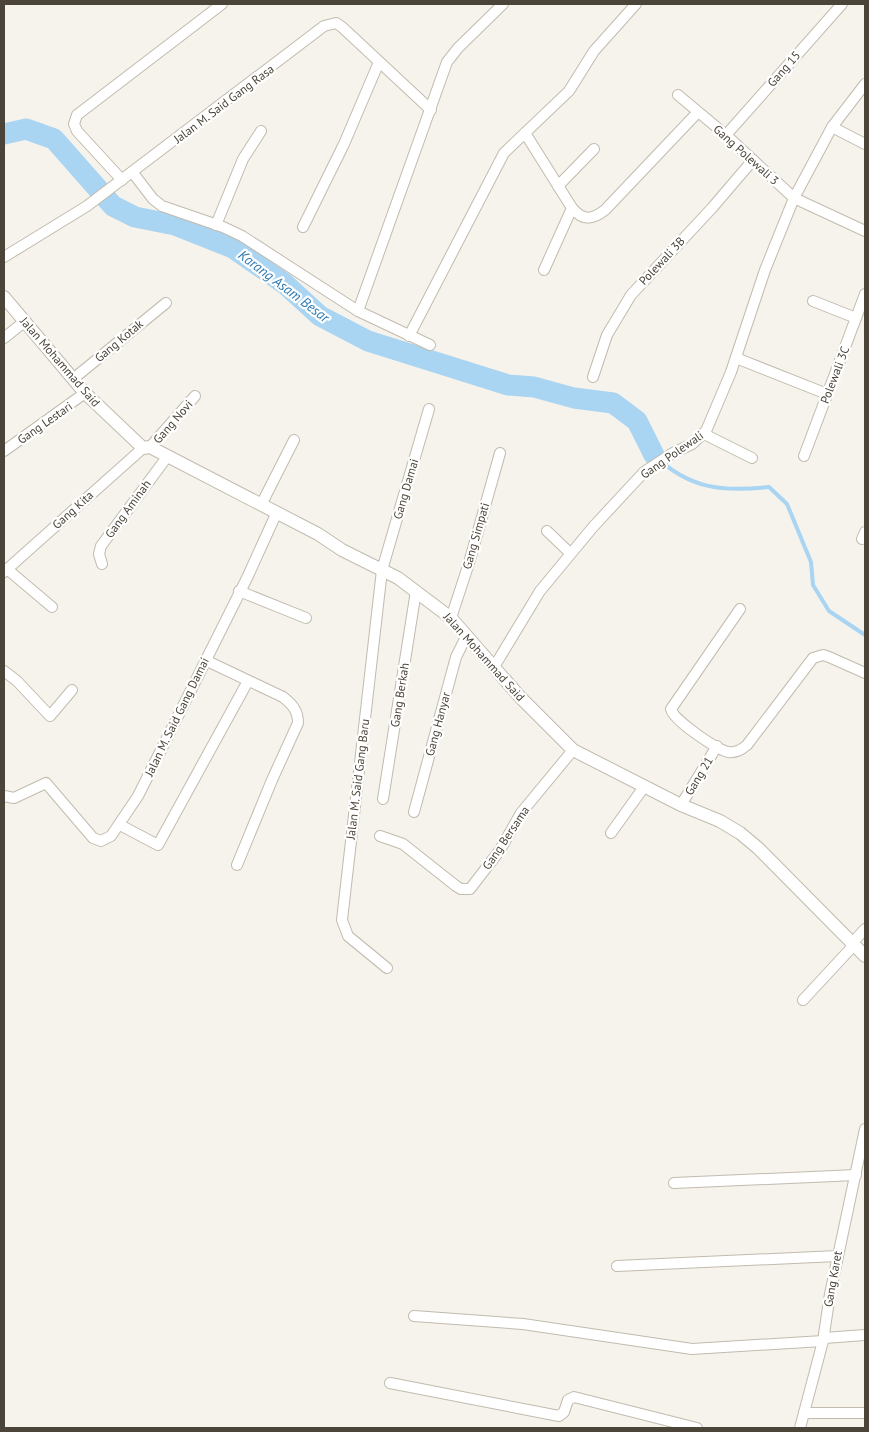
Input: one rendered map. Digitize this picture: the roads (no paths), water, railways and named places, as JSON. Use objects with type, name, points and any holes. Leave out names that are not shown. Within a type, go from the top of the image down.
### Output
[{"type":"street","points":[[122,180],[76,132],[74,124],[77,115],[222,4]]},
{"type":"street","points":[[358,311],[431,110],[441,77],[452,54],[503,4]]},
{"type":"street","points":[[408,336],[504,153],[569,91],[594,51],[636,4]]},
{"type":"street","name":"Gang 15","points":[[726,135],[842,4]]},
{"type":"street","name":"Jalan M. Said Gang Rasa","points":[[4,257],[87,206],[106,190],[133,173],[324,26],[336,23],[342,27],[431,110]]},
{"type":"street","points":[[302,227],[344,144],[379,62]]},
{"type":"street","name":"Gang Polewali","points":[[494,667],[540,591],[570,553],[644,472],[673,453],[692,444],[704,434],[716,411],[765,270],[794,198],[832,127],[865,84]]},
{"type":"street","name":"Gang Polewali 3","points":[[678,95],[726,135],[794,198],[865,231]]},
{"type":"street","points":[[525,133],[572,208],[583,218],[598,216],[698,112]]},
{"type":"street","points":[[832,127],[865,144]]},
{"type":"street","points":[[216,225],[243,159],[261,131]]},
{"type":"street","points":[[558,186],[594,149]]},
{"type":"street","name":"Polewali 3B","points":[[593,377],[611,328],[631,295],[712,208],[753,160]]},
{"type":"street","points":[[133,173],[153,199],[162,206],[242,236],[358,311],[430,345]]},
{"type":"street","points":[[544,270],[572,208]]},
{"type":"street","name":"Polewali 3C","points":[[804,456],[865,294]]},
{"type":"street","name":"Jalan Mohammad Said","points":[[4,297],[85,394],[147,448],[277,512],[416,590],[451,618],[553,732],[573,750],[681,805],[720,821],[740,833],[758,848],[865,956]]},
{"type":"street","points":[[813,301],[856,318]]},
{"type":"street","name":"Gang Kotak","points":[[73,380],[166,302]]},
{"type":"street","points":[[4,338],[24,322]]},
{"type":"street","points":[[736,358],[827,394]]},
{"type":"street","name":"Gang Lestari","points":[[4,451],[85,394]]},
{"type":"street","name":"Gang Novi","points":[[147,448],[195,396]]},
{"type":"street","name":"Gang Damai","points":[[382,570],[430,409]]},
{"type":"street","points":[[704,434],[752,458]]},
{"type":"street","points":[[261,505],[294,440]]},
{"type":"street","name":"Gang Kita","points":[[5,570],[147,448]]},
{"type":"street","name":"Gang Simpati","points":[[451,618],[470,563],[500,453]]},
{"type":"street","name":"Gang Aminah","points":[[102,564],[99,554],[101,546],[167,457]]},
{"type":"street","name":"Jalan M. Said Gang Damai","points":[[4,796],[14,798],[46,783],[93,838],[101,841],[111,836],[138,796],[277,512]]},
{"type":"street","points":[[547,531],[570,553]]},
{"type":"street","points":[[5,570],[52,607]]},
{"type":"street","name":"Jalan M. Said Gang Baru","points":[[382,570],[342,920],[348,936],[387,968]]},
{"type":"street","name":"Gang Berkah","points":[[383,799],[416,590]]},
{"type":"street","points":[[239,591],[306,618]]},
{"type":"street","points":[[740,610],[671,709],[672,713],[680,721],[716,746],[730,752],[741,750],[747,745],[808,661],[813,658],[823,655],[829,656],[865,673]]},
{"type":"street","name":"Gang Hanyar","points":[[414,812],[450,678],[460,648],[466,637]]},
{"type":"street","points":[[205,660],[283,698],[292,704],[297,711],[298,724],[272,780],[237,865]]},
{"type":"street","points":[[4,671],[17,681],[50,716],[72,690]]},
{"type":"street","points":[[120,825],[158,845],[248,681]]},
{"type":"street","name":"Gang 21","points":[[681,805],[716,746]]},
{"type":"street","name":"Gang Bersama","points":[[380,836],[403,844],[456,886],[462,889],[470,889],[500,850],[521,813],[573,750]]},
{"type":"street","points":[[610,833],[644,787]]},
{"type":"street","points":[[803,1000],[865,929]]},
{"type":"street","name":"Gang Karet","points":[[800,1428],[823,1340],[837,1256],[865,1129]]},
{"type":"street","points":[[674,1183],[856,1175]]},
{"type":"street","points":[[616,1266],[837,1256]]},
{"type":"street","points":[[414,1316],[523,1324],[692,1349],[823,1340],[865,1335]]},
{"type":"street","points":[[390,1383],[559,1416],[564,1412],[568,1400],[574,1398],[697,1428]]},
{"type":"street","points":[[804,1413],[865,1413]]},
{"type":"waterway","name":"Karang Asam Besar","points":[[4,134],[26,129],[54,139],[113,206],[135,217],[175,225],[233,248],[285,284],[320,316],[368,341],[508,385],[534,387],[574,398],[613,403],[637,421],[654,455]]},
{"type":"waterway","points":[[654,455],[680,475],[707,486],[736,489],[769,487],[787,504],[811,562],[813,585],[829,611],[865,635]]}]
